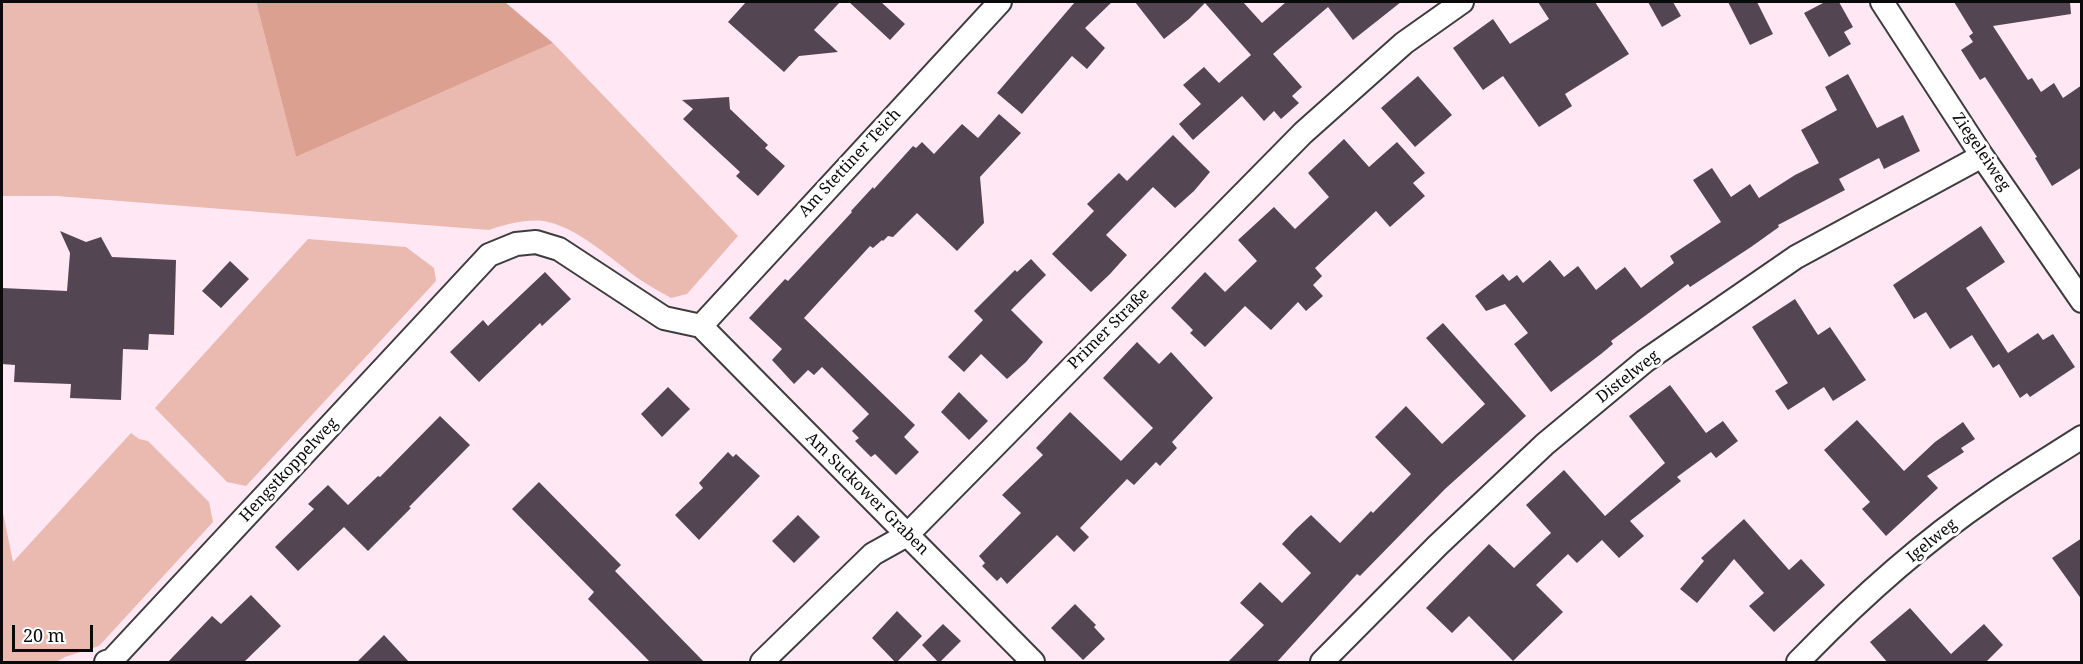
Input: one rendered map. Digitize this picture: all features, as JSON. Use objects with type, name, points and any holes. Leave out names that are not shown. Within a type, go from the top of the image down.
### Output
[{"type":"street","name":"Am Stettiner Teich","points":[[701,326],[1000,2]]},
{"type":"street","name":"Primer Straße","points":[[762,663],[873,554],[907,535],[1303,133],[1404,43],[1462,2]]},
{"type":"street","name":"Ziegeleiweg","points":[[1882,2],[1982,156],[2082,301]]},
{"type":"street","name":"Distelweg","points":[[1322,663],[1438,545],[1545,444],[1645,361],[1796,257],[1982,156]]},
{"type":"street","name":"Hengstkoppelweg","points":[[106,663],[112,660],[489,255],[516,244],[536,242],[559,249],[664,318],[701,326]]},
{"type":"street","name":"Am Suckower Graben","points":[[701,326],[1033,663]]},
{"type":"street","name":"Igelweg","points":[[1798,663],[1837,622],[1923,547],[1988,498],[2082,437]]},
{"type":"shaded area","points":[[2,2],[256,2],[296,157],[553,43],[738,236],[687,294],[671,298],[639,279],[582,237],[557,224],[544,221],[516,222],[489,230],[57,196],[2,196]]},
{"type":"shaded area","points":[[256,2],[505,2],[553,43],[296,157]]},
{"type":"shaded area","points":[[308,239],[406,247],[434,268],[436,281],[246,486],[227,482],[155,408]]},
{"type":"shaded area","points":[[131,433],[139,439],[148,441],[209,502],[213,522],[99,646],[56,662],[2,662],[2,508],[13,562]]},
{"type":"building","points":[[746,2],[840,2],[814,30],[838,52],[799,56],[784,72],[728,22]]},
{"type":"building","points":[[849,2],[881,2],[905,24],[890,40]]},
{"type":"building","points":[[1075,2],[1112,2],[1085,28],[1105,48],[1087,69],[1072,56],[1022,114],[997,93]]},
{"type":"building","points":[[1135,2],[1243,2],[1262,23],[1286,2],[1401,2],[1353,40],[1328,7],[1273,54],[1302,87],[1292,96],[1299,103],[1281,119],[1274,111],[1264,121],[1242,96],[1193,140],[1179,124],[1201,104],[1183,85],[1204,67],[1219,83],[1251,55],[1205,3],[1164,39]]},
{"type":"building","points":[[1538,2],[1595,2],[1629,54],[1565,94],[1572,106],[1539,127],[1503,76],[1483,90],[1453,48],[1493,19],[1510,44],[1549,19]]},
{"type":"building","points":[[1648,2],[1673,2],[1681,16],[1662,27]]},
{"type":"building","points":[[1728,2],[1757,2],[1773,34],[1750,45]]},
{"type":"building","points":[[1825,2],[1839,2],[1853,27],[1844,32],[1851,44],[1829,57],[1804,13]]},
{"type":"building","points":[[1954,2],[2070,2],[2071,14],[1993,26],[2028,80],[2032,78],[2041,92],[2054,83],[2063,98],[2082,85],[2082,167],[2052,186],[2035,158],[2037,157],[1985,77],[1980,80],[1961,50],[1973,42],[1969,36],[1973,33]]},
{"type":"building","points":[[1848,74],[1877,128],[1903,115],[1920,151],[1884,169],[1879,158],[1839,179],[1845,190],[1778,225],[1779,227],[1751,247],[1690,287],[1688,284],[1611,341],[1613,344],[1551,392],[1514,344],[1528,333],[1505,304],[1486,311],[1475,296],[1503,274],[1509,281],[1517,275],[1523,283],[1550,260],[1564,277],[1578,266],[1596,290],[1625,267],[1641,288],[1674,263],[1670,256],[1721,222],[1693,180],[1712,168],[1731,197],[1750,184],[1759,198],[1819,163],[1801,130],[1837,110],[1825,87]]},
{"type":"building","points":[[1418,76],[1452,115],[1415,147],[1381,108]]},
{"type":"building","points":[[729,97],[730,109],[768,145],[765,148],[785,166],[758,196],[736,176],[740,172],[683,119],[693,109],[682,100]]},
{"type":"building","points":[[999,114],[1021,133],[980,177],[984,223],[957,251],[917,213],[893,237],[888,236],[873,248],[870,246],[804,318],[915,425],[904,437],[919,452],[896,475],[875,454],[871,457],[855,441],[859,438],[852,431],[869,414],[822,367],[814,375],[808,370],[794,384],[772,360],[782,349],[749,318],[785,279],[788,281],[913,146],[916,148],[922,142],[934,154],[962,124],[978,138]]},
{"type":"building","points":[[1173,135],[1210,172],[1175,208],[1153,187],[1106,235],[1127,255],[1091,292],[1052,254],[1094,211],[1087,204],[1119,173],[1127,181]]},
{"type":"building","points":[[1344,139],[1369,167],[1397,142],[1425,173],[1413,183],[1425,196],[1390,227],[1376,211],[1315,268],[1322,276],[1313,285],[1323,296],[1306,311],[1298,302],[1271,330],[1245,306],[1205,347],[1190,333],[1193,330],[1171,308],[1205,272],[1225,292],[1257,261],[1238,240],[1274,207],[1295,229],[1329,197],[1308,173]]},
{"type":"building","points":[[1981,226],[2005,262],[1966,288],[2008,353],[2038,333],[2043,340],[2053,334],[2075,367],[2030,397],[2027,393],[2020,398],[1999,364],[1993,368],[1972,335],[1950,349],[1926,312],[1914,319],[1893,285]]},
{"type":"building","points":[[60,231],[86,242],[101,237],[112,257],[176,260],[174,335],[149,334],[148,350],[123,349],[121,400],[70,398],[71,384],[14,382],[15,365],[2,364],[2,288],[67,291],[70,253]]},
{"type":"building","points":[[1031,259],[1046,275],[1011,310],[1043,342],[1007,379],[981,354],[964,372],[948,357],[983,320],[974,311],[1015,270],[1017,272]]},
{"type":"building","points":[[230,261],[249,279],[221,308],[202,291]]},
{"type":"building","points":[[545,272],[571,299],[542,326],[540,323],[479,382],[450,352],[483,320],[488,326]]},
{"type":"building","points":[[1795,299],[1818,335],[1830,327],[1866,380],[1833,401],[1824,387],[1788,410],[1775,391],[1788,383],[1752,327]]},
{"type":"building","points":[[1443,323],[1526,416],[1445,489],[1360,576],[1357,574],[1276,663],[1227,663],[1264,625],[1240,603],[1260,582],[1282,603],[1311,573],[1282,544],[1296,529],[1311,515],[1340,543],[1411,474],[1375,437],[1406,406],[1442,444],[1485,404],[1426,338]]},
{"type":"building","points":[[1137,342],[1159,364],[1171,352],[1213,398],[1172,442],[1177,448],[1160,466],[1156,462],[1134,485],[1127,479],[1080,528],[1089,537],[1074,552],[1057,535],[1007,584],[1001,577],[997,581],[982,566],[985,563],[979,556],[1021,513],[1002,495],[1043,455],[1036,448],[1070,412],[1121,461],[1153,428],[1103,378]]},
{"type":"building","points":[[1670,385],[1706,433],[1723,421],[1738,441],[1716,458],[1711,452],[1677,477],[1681,481],[1630,521],[1644,536],[1619,558],[1602,540],[1577,563],[1568,554],[1536,585],[1563,612],[1513,661],[1469,616],[1452,633],[1426,608],[1489,544],[1514,568],[1551,533],[1526,505],[1564,470],[1605,516],[1665,463],[1629,416]]},
{"type":"building","points":[[668,387],[690,409],[662,437],[641,414]]},
{"type":"building","points":[[959,392],[988,421],[969,440],[941,412]]},
{"type":"building","points":[[440,416],[470,445],[368,551],[344,527],[298,571],[275,547],[314,509],[308,504],[328,485],[348,505],[378,476],[380,477]]},
{"type":"building","points":[[1857,420],[1904,471],[1935,442],[1963,422],[1975,439],[1961,448],[1964,452],[1927,476],[1938,488],[1886,536],[1862,509],[1870,502],[1824,450]]},
{"type":"building","points":[[728,452],[733,457],[736,454],[760,476],[699,540],[675,515],[703,488],[699,483]]},
{"type":"building","points":[[539,482],[621,565],[615,571],[705,663],[651,663],[588,599],[594,592],[512,509]]},
{"type":"building","points":[[798,515],[820,537],[794,563],[772,541]]},
{"type":"building","points":[[1744,519],[1789,570],[1801,559],[1825,585],[1774,632],[1749,606],[1764,593],[1734,559],[1697,603],[1680,589],[1704,561],[1701,558]]},
{"type":"building","points":[[2082,538],[2082,600],[2052,558]]},
{"type":"building","points":[[251,595],[281,626],[243,663],[167,663],[212,616],[221,624]]},
{"type":"building","points":[[1075,604],[1096,625],[1094,627],[1105,639],[1083,660],[1051,628]]},
{"type":"building","points":[[1910,608],[1951,654],[1984,624],[2003,645],[1985,663],[1888,663],[1870,642]]},
{"type":"building","points":[[897,611],[922,636],[896,663],[872,638]]},
{"type":"building","points":[[943,624],[961,641],[939,663],[922,645]]},
{"type":"building","points":[[384,635],[410,663],[356,663]]}]
